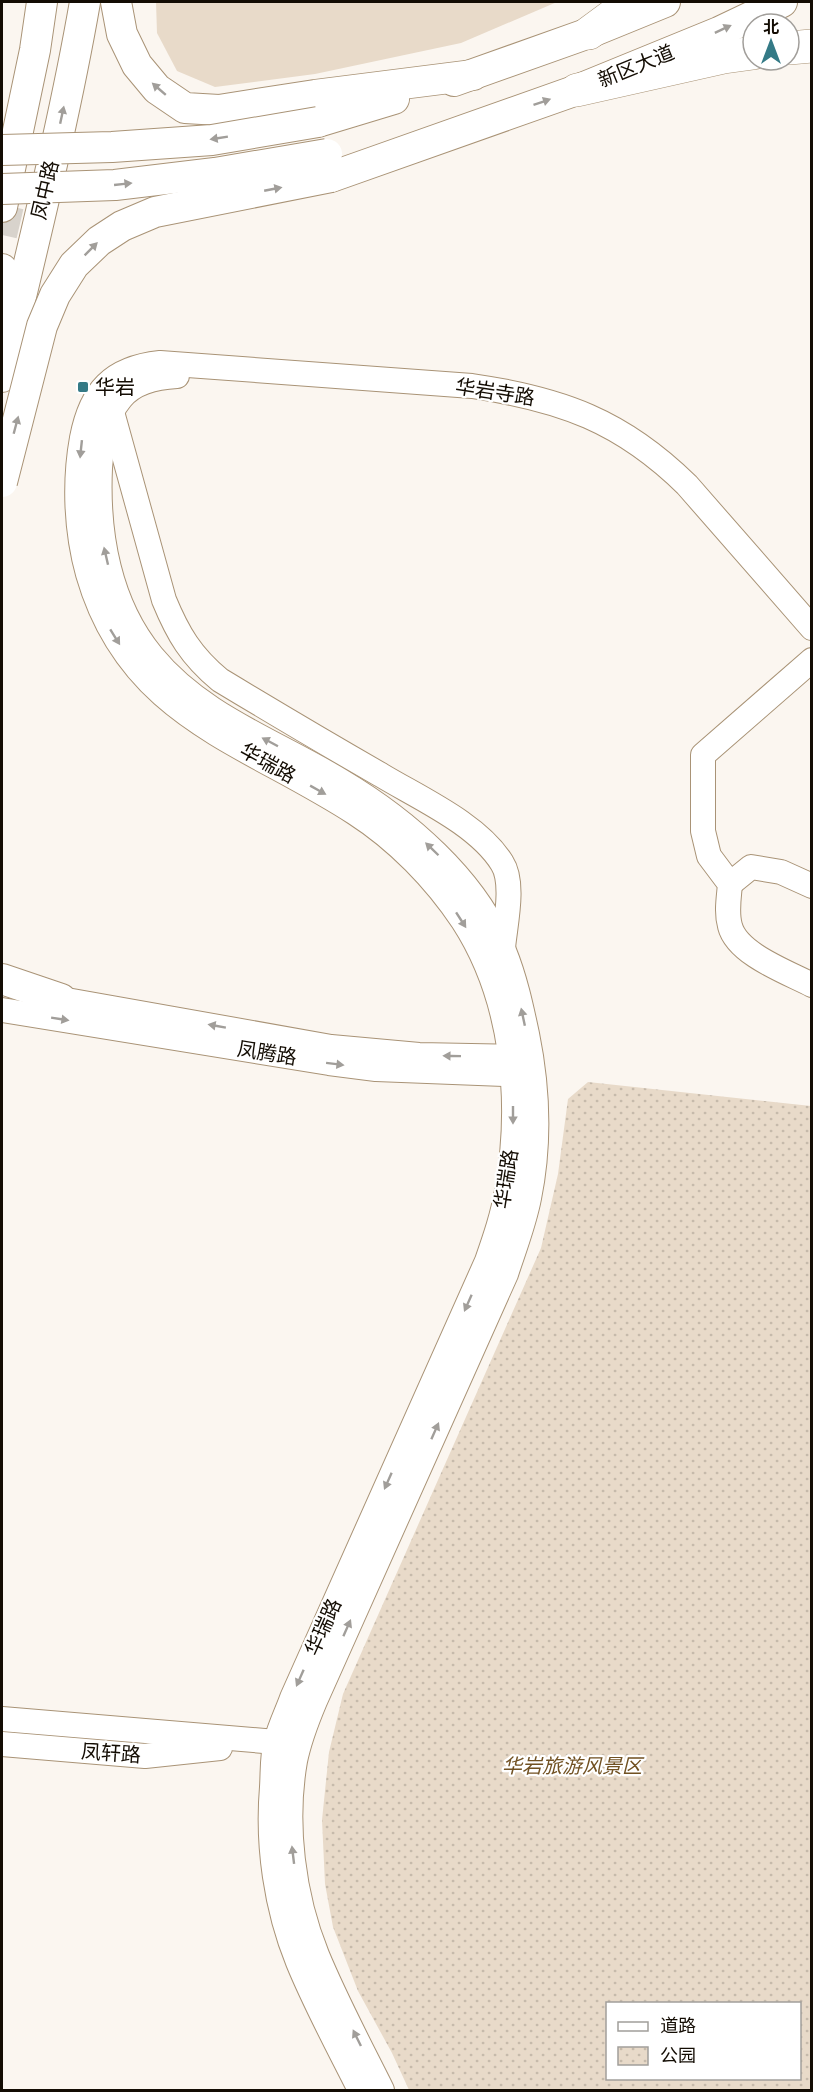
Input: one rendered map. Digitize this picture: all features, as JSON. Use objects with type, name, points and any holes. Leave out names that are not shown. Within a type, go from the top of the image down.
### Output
[{"type":"highway","points":[[589,33],[631,2]]},
{"type":"highway","points":[[577,90],[741,55]]},
{"type":"main road","name":"凤中路","points":[[2,207],[35,50],[42,2]]},
{"type":"main road","name":"凤中路","points":[[2,377],[49,173],[85,2]]},
{"type":"main road","points":[[116,2],[122,34],[137,65],[158,89],[185,108],[219,110],[317,108]]},
{"type":"main road","points":[[2,150],[112,147],[212,140],[317,108],[473,75],[589,33],[665,2]]},
{"type":"main road","name":"新区大道","points":[[329,166],[409,151],[577,90],[719,32],[782,2]]},
{"type":"main road","points":[[2,116],[35,50]]},
{"type":"main road","points":[[2,189],[115,185],[215,173],[329,166]]},
{"type":"main road","points":[[2,482],[42,326],[55,295],[74,266],[99,241],[122,226],[155,212],[329,166]]},
{"type":"main road","points":[[2,269],[7,298],[2,340]]},
{"type":"main road","points":[[2,979],[61,999]]},
{"type":"street","name":"华岩寺路","points":[[105,403],[117,376],[129,369],[152,364],[177,363],[472,386],[504,391],[562,406],[619,430],[665,463],[812,628]]},
{"type":"street","name":"华岩寺路","points":[[105,403],[121,397],[148,380],[178,376],[471,399],[503,404],[561,420],[611,444],[656,474],[812,646]]},
{"type":"street","points":[[105,403],[170,615],[194,656],[220,680],[450,816],[489,846],[503,864],[509,886],[503,948]]},
{"type":"street","name":"华瑞路","points":[[360,2091],[297,1961],[286,1924],[271,1847],[270,1803],[275,1747],[292,1698],[487,1261],[497,1230],[507,1192],[522,1066],[516,985],[503,948],[483,911],[466,886],[434,850],[401,822],[340,780],[237,725],[202,703],[172,678],[150,654],[130,623],[114,586],[104,552],[100,516],[100,478],[105,403],[90,410],[81,442],[78,517],[84,557],[94,593],[110,630],[145,678],[158,692],[189,717],[358,815],[387,836],[443,893],[464,923],[483,958],[522,1066],[537,1126],[535,1162],[529,1199],[520,1235],[506,1274],[315,1701],[295,1761],[291,1804],[292,1848],[305,1918],[316,1953],[382,2091]]},
{"type":"street","points":[[812,660],[703,755],[703,831],[709,856],[730,884],[728,908],[730,926],[735,939],[747,951],[812,985]]},
{"type":"street","points":[[730,884],[751,867],[781,872],[812,886]]},
{"type":"street","name":"凤腾路","points":[[2,990],[331,1047],[522,1066]]},
{"type":"street","name":"凤腾路","points":[[2,1010],[376,1069],[522,1066]]},
{"type":"street","name":"凤轩路","points":[[2,1703],[149,1716],[219,1742]]},
{"type":"street","name":"凤轩路","points":[[2,1719],[147,1737]]},
{"type":"street","name":"凤轩路","points":[[2,1730],[147,1737],[275,1747]]},
{"type":"street","name":"凤轩路","points":[[2,1744],[145,1756],[219,1742]]},
{"type":"green space","points":[[156,2],[557,2],[461,43],[315,74],[215,87],[177,71],[157,33]]},
{"type":"green space","name":"华岩旅游风景区","points":[[588,1082],[811,1106],[811,2090],[409,2090],[392,2053],[358,1991],[333,1927],[325,1884],[322,1820],[329,1752],[343,1694],[541,1248],[558,1174],[568,1099]]},
{"type":"tunnel","points":[[2,235],[14,183]]},
{"type":"place","name":"华岩","points":[[83,387]]}]
